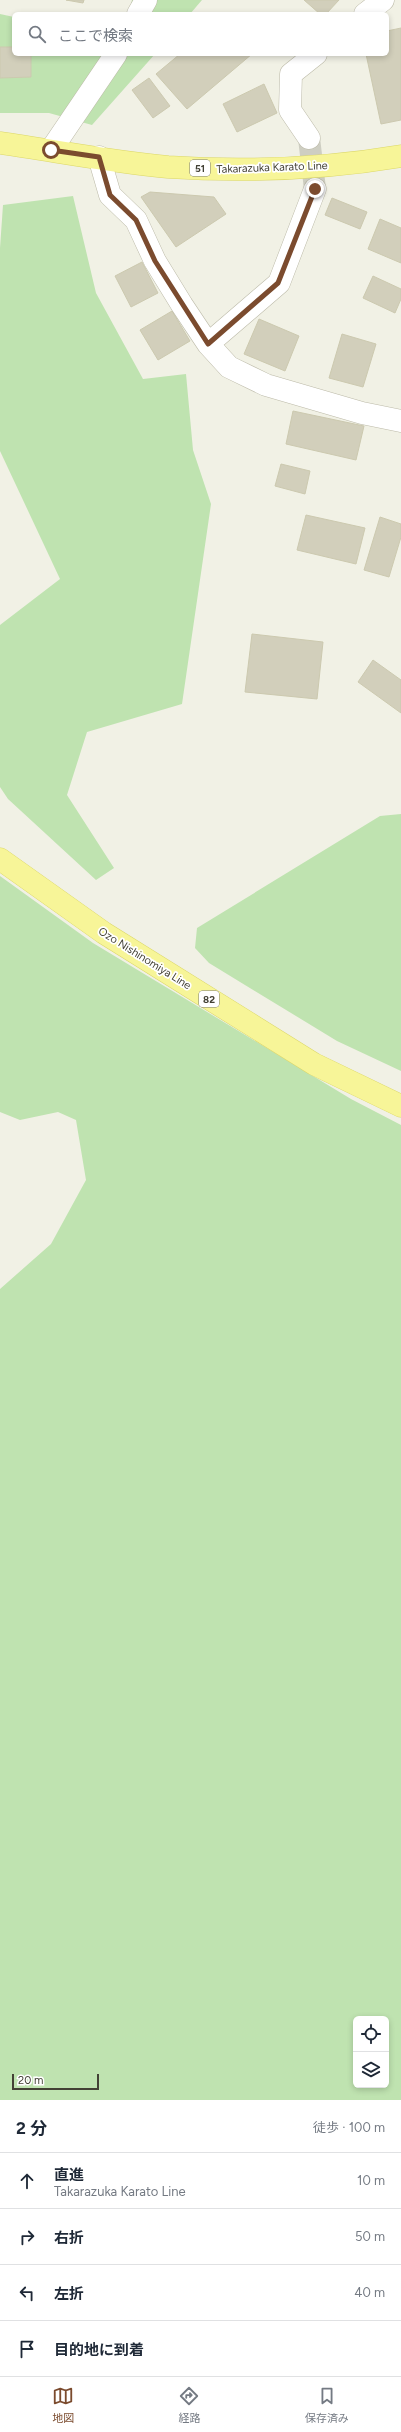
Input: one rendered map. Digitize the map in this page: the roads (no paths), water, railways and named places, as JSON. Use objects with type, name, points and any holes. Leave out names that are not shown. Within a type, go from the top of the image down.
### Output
[{"type":"main road","name":"Takarazuka Karato Line","points":[[0,143],[167,166],[230,170],[294,168],[401,156]]},
{"type":"main road","name":"Ozo Nishinomiya Line","points":[[0,859],[104,933],[314,1064],[401,1106]]},
{"type":"street","points":[[139,12],[146,0]]},
{"type":"street","points":[[367,12],[382,0]]},
{"type":"street","points":[[51,150],[115,56]]},
{"type":"street","points":[[309,138],[290,110],[291,74],[314,56]]},
{"type":"street","points":[[99,157],[110,195],[136,220],[155,261],[208,344],[229,367],[266,385],[362,413],[401,421]]},
{"type":"street","points":[[208,344],[278,283],[315,189]]},
{"type":"tunnel","points":[[309,138],[315,189]]}]
